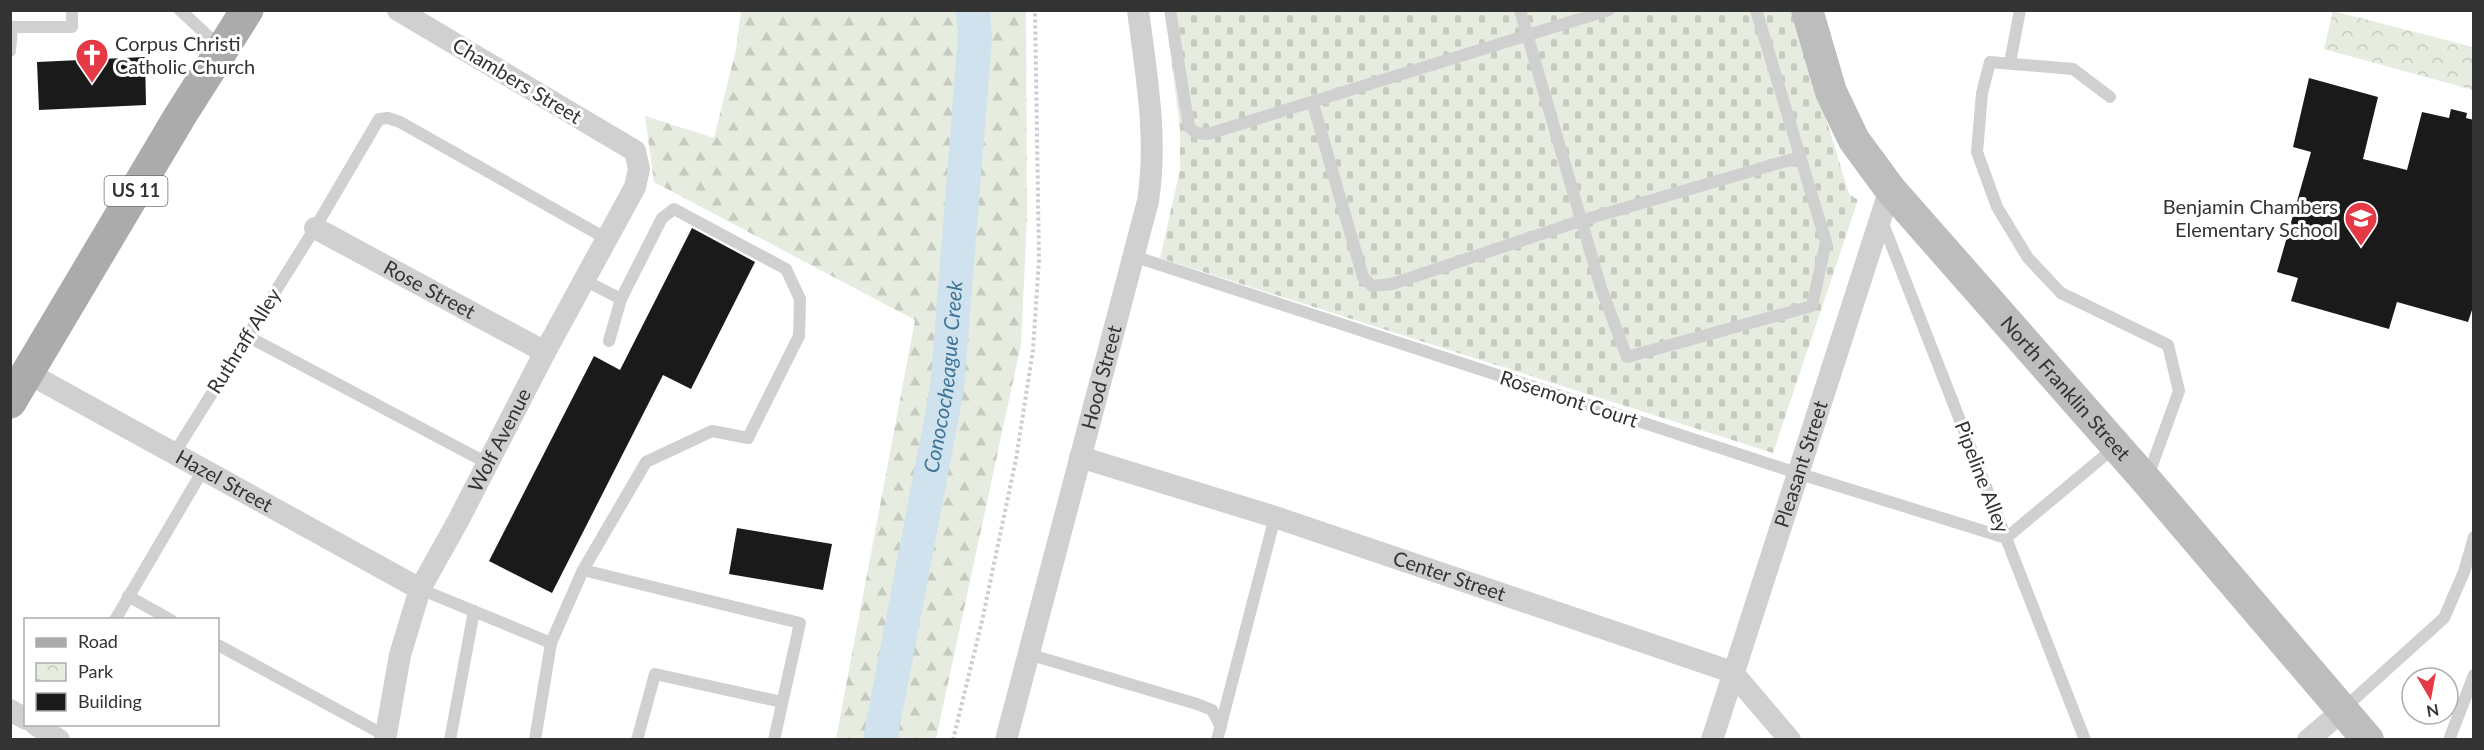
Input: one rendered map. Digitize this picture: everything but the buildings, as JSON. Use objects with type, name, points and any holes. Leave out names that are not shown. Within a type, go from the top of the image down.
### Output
[{"type":"main road","name":"US 11","points":[[10,402],[168,136],[247,10]]},
{"type":"street","name":"Chambers Street","points":[[398,10],[635,151]]},
{"type":"street","name":"Hood Street","points":[[1006,740],[1148,201],[1153,169],[1152,124],[1138,10]]},
{"type":"street","name":"North Franklin Street","points":[[1807,10],[1831,92],[1885,202],[2146,480],[2368,740]]},
{"type":"street","name":"Wolf Avenue","points":[[386,738],[400,655],[420,589],[635,187],[639,169],[635,151]]},
{"type":"street","name":"Pleasant Street","points":[[1712,740],[1885,202]]},
{"type":"street","name":"Rose Street","points":[[315,228],[545,352]]},
{"type":"street","name":"Hazel Street","points":[[28,373],[420,589]]},
{"type":"street","name":"Center Street","points":[[1080,457],[1275,516],[1732,672]]},
{"type":"street","points":[[1732,672],[1791,740]]},
{"type":"street","points":[[10,710],[24,718]]},
{"type":"street","points":[[2308,740],[2342,711]]},
{"type":"lane","points":[[10,51],[12,27],[72,27],[72,10]]},
{"type":"lane","points":[[180,10],[222,50]]},
{"type":"lane","points":[[1170,10],[1189,127],[1196,133],[1208,134],[1312,104],[1609,10]]},
{"type":"lane","points":[[1520,10],[1580,221],[1601,288],[1627,357],[1812,306],[1826,242],[1756,10]]},
{"type":"lane","points":[[2010,63],[2020,10]]},
{"type":"lane","points":[[2110,97],[2073,69],[1990,62],[1982,93],[1977,152],[1997,207],[2028,258],[2061,293],[2168,345],[2179,391],[2146,480]]},
{"type":"lane","points":[[1312,104],[1363,277],[1372,286],[1392,284],[1580,221],[1800,157]]},
{"type":"lane","name":"Ruthraff Alley","points":[[174,454],[315,228],[379,119],[388,118],[400,122],[607,239]]},
{"type":"lane","name":"Pipeline Alley","points":[[1885,202],[2006,538],[2085,740]]},
{"type":"lane","points":[[537,739],[551,643],[583,570],[646,462],[712,431],[747,438],[799,336],[800,299],[786,269],[674,209],[662,218],[621,299],[609,341]]},
{"type":"lane","name":"Rosemont Court","points":[[1132,256],[1797,473],[2006,538]]},
{"type":"lane","points":[[584,280],[621,299]]},
{"type":"lane","points":[[247,336],[487,463]]},
{"type":"lane","points":[[2006,538],[2115,447]]},
{"type":"lane","points":[[116,618],[203,470]]},
{"type":"lane","points":[[1219,733],[1275,516]]},
{"type":"lane","points":[[2342,711],[2444,618],[2464,572],[2474,537]]},
{"type":"lane","points":[[583,570],[800,622],[774,740]]},
{"type":"lane","points":[[420,589],[551,643]]},
{"type":"lane","points":[[128,596],[167,618]]},
{"type":"lane","points":[[450,740],[474,611]]},
{"type":"lane","points":[[219,646],[386,738]]},
{"type":"lane","points":[[1028,654],[1212,710],[1219,733]]},
{"type":"lane","points":[[637,740],[655,674],[782,702]]},
{"type":"lane","points":[[2449,740],[2474,675]]},
{"type":"path","points":[[953,740],[982,621],[1017,459],[1033,350],[1039,260],[1035,10]]},
{"type":"green space","points":[[741,11],[1026,11],[1027,217],[1021,344],[936,739],[836,739],[915,320],[654,182],[645,116],[714,138],[736,49]]},
{"type":"green space","points":[[1165,11],[1793,11],[1849,194],[1858,200],[1773,453],[1160,258],[1180,170],[1180,129]]},
{"type":"green space","points":[[2333,11],[2473,47],[2473,90],[2324,49]]},
{"type":"waterway","name":"Conococheague Creek","points":[[880,740],[947,389],[975,37],[973,10]]},
{"type":"place","name":"Corpus Christi Catholic Church","points":[[92,84]]},
{"type":"place","name":"Benjamin Chambers Elementary School","points":[[2361,247]]}]
